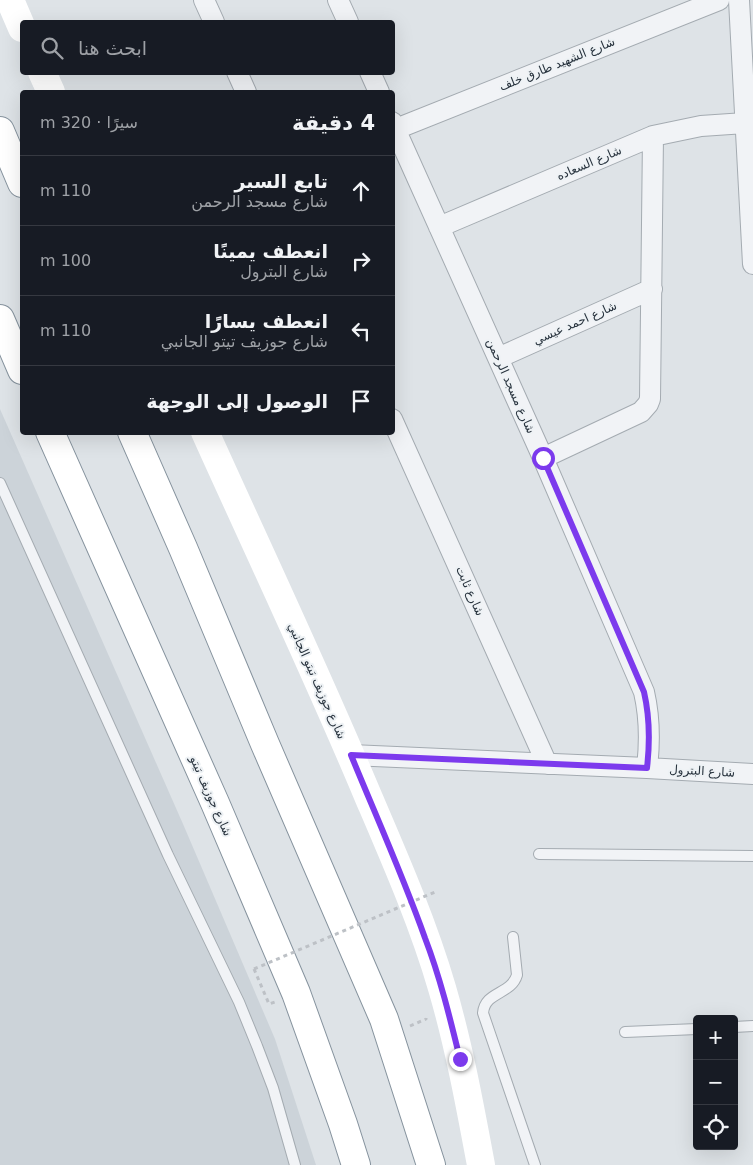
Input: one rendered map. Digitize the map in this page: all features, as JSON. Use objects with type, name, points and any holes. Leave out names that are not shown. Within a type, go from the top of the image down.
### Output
[{"type":"main road","points":[[10,0],[20,23]]},
{"type":"main road","points":[[43,75],[50,90]]},
{"type":"main road","points":[[0,131],[20,178]]},
{"type":"main road","points":[[0,319],[20,365]]},
{"type":"main road","name":"شارع جوزيف تيتو","points":[[51,435],[215,802],[296,993],[356,1165]]},
{"type":"main road","points":[[133,435],[384,1019],[431,1165]]},
{"type":"main road","name":"شارع جوزيف تيتو الجانبي","points":[[206,435],[351,755],[419,922],[442,987],[460,1059],[481,1165]]},
{"type":"street","points":[[204,0],[213,20]]},
{"type":"street","points":[[338,0],[347,20]]},
{"type":"street","name":"شارع الشهيد طارق خلف","points":[[395,125],[719,0]]},
{"type":"street","points":[[739,0],[753,264]]},
{"type":"street","points":[[238,75],[245,90]]},
{"type":"street","points":[[371,75],[378,90]]},
{"type":"street","name":"شارع السعاده","points":[[439,227],[654,136],[701,126],[745,123]]},
{"type":"street","name":"شارع مسجد الرحمن","points":[[395,127],[543,458],[644,692],[650,730],[647,768]]},
{"type":"street","points":[[543,458],[641,412],[650,399],[654,136]]},
{"type":"street","name":"شارع احمد عيسي","points":[[498,358],[652,289]]},
{"type":"street","name":"شارع ثابت","points":[[395,426],[547,764]]},
{"type":"street","name":"شارع البترول","points":[[351,755],[753,774]]},
{"type":"lane","points":[[0,483],[168,855],[239,1002],[273,1088],[294,1165]]},
{"type":"lane","points":[[540,854],[753,856]]},
{"type":"lane","points":[[513,937],[517,975],[509,987],[486,1002],[483,1013],[535,1165]]},
{"type":"lane","points":[[738,1027],[753,1026]]},
{"type":"lane","points":[[625,1032],[693,1028]]},
{"type":"path","points":[[269,1004],[254,969],[434,892]]},
{"type":"shaded area","points":[[0,409],[183,824],[275,1039],[316,1165],[0,1165]]},
{"type":"route","points":[[460,1059],[442,987],[426,939],[351,755],[647,768],[650,730],[644,692],[543,458]]}]
